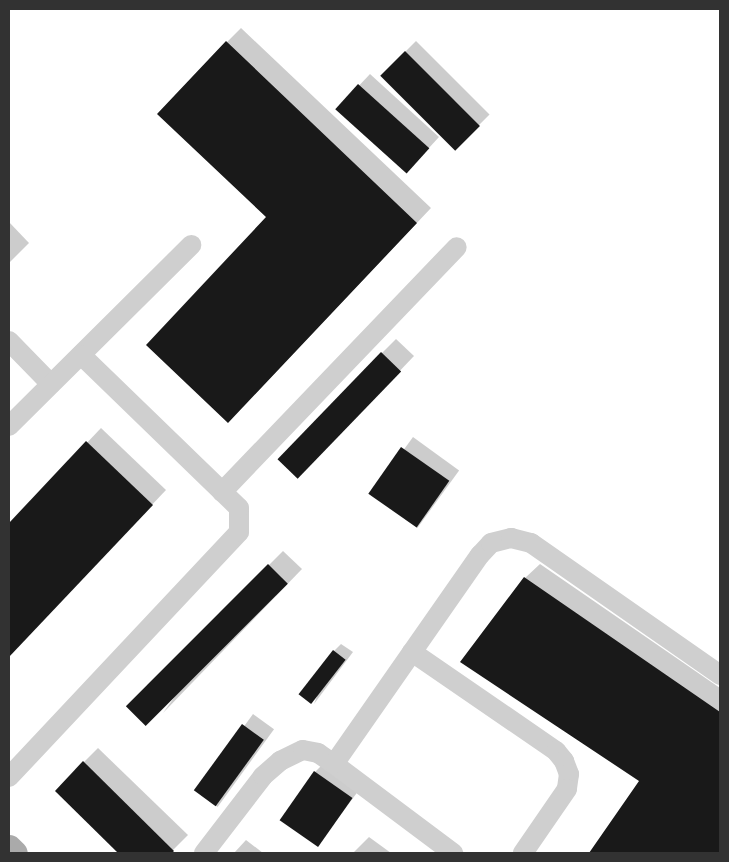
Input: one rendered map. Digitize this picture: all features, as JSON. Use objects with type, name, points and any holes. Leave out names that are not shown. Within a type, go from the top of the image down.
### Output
[{"type":"main road","points":[[9,847],[15,853]]},
{"type":"lane","points":[[9,426],[191,245]]},
{"type":"lane","points":[[222,492],[457,247]]},
{"type":"lane","points":[[9,341],[51,384]]},
{"type":"lane","points":[[9,777],[239,532],[238,508],[81,355]]},
{"type":"lane","points":[[334,764],[480,555],[491,543],[511,538],[531,543],[720,675]]},
{"type":"lane","points":[[412,652],[556,752],[564,762],[569,774],[567,789],[523,853]]},
{"type":"lane","points":[[204,853],[263,776],[280,761],[303,750],[318,753],[453,853]]},
{"type":"building","points":[[226,41],[417,223],[228,423],[146,345],[266,217],[157,114]]},
{"type":"building","points":[[405,51],[480,126],[455,151],[380,76]]},
{"type":"building","points":[[358,84],[429,148],[407,174],[335,109]]},
{"type":"building","points":[[381,352],[401,371],[298,479],[277,459]]},
{"type":"building","points":[[86,441],[153,505],[9,657],[9,523]]},
{"type":"building","points":[[401,447],[449,481],[417,528],[368,494]]},
{"type":"building","points":[[268,564],[288,584],[146,726],[126,706]]},
{"type":"building","points":[[524,577],[720,712],[720,853],[589,853],[639,781],[460,662]]},
{"type":"building","points":[[333,650],[346,660],[311,704],[299,694]]},
{"type":"building","points":[[242,724],[264,740],[216,806],[194,790]]},
{"type":"building","points":[[83,761],[174,851],[172,853],[118,853],[55,791]]},
{"type":"building","points":[[314,771],[353,798],[318,847],[280,820]]}]
